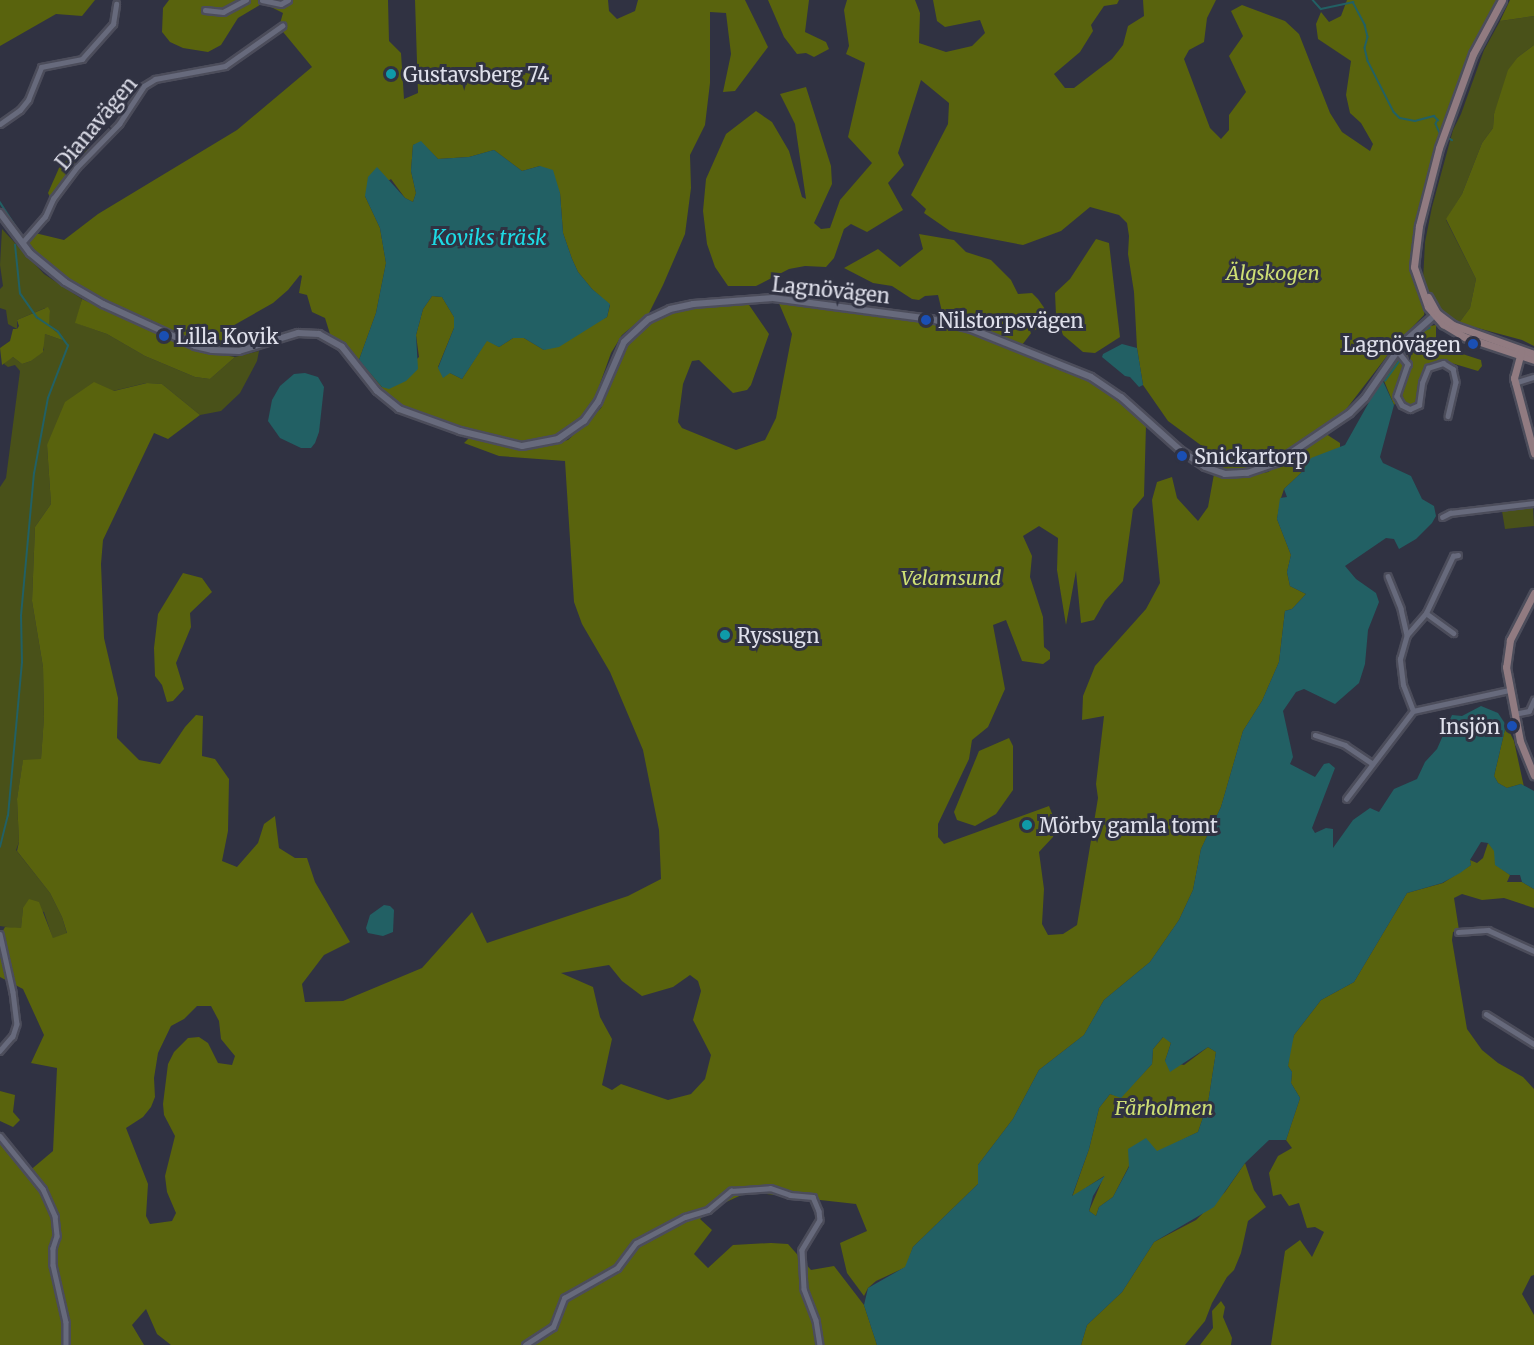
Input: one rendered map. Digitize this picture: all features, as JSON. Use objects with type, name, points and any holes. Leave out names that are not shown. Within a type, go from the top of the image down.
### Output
[{"type":"main road","points":[[1502,0],[1473,54],[1439,148],[1430,178],[1416,252],[1425,291],[1436,314],[1461,329],[1521,352],[1534,360]]},
{"type":"main road","points":[[1521,352],[1534,354]]},
{"type":"main road","points":[[1521,352],[1514,383],[1534,453]]},
{"type":"main road","points":[[1534,593],[1508,649],[1506,667],[1523,751],[1534,775]]},
{"type":"street","points":[[206,10],[223,12],[246,0]]},
{"type":"street","points":[[262,0],[277,4],[287,1]]},
{"type":"street","points":[[0,124],[20,110],[28,100],[41,67],[82,58],[113,24],[116,4]]},
{"type":"street","name":"Dianavägen","points":[[22,243],[45,217],[53,199],[76,168],[119,124],[144,86],[155,79],[225,66],[282,26]]},
{"type":"street","name":"Lagnövägen","points":[[0,213],[22,243],[45,267],[76,290],[195,346],[212,350],[239,351],[298,333],[320,334],[342,347],[377,391],[399,409],[460,431],[522,446],[552,441],[576,428],[594,409],[619,350],[630,335],[658,314],[693,304],[749,299],[786,299],[931,318],[972,328],[1091,377],[1131,404],[1189,458],[1216,472],[1234,474],[1256,471],[1276,463],[1341,421],[1365,398],[1436,314]]},
{"type":"street","points":[[1401,354],[1408,368],[1397,396],[1402,405],[1410,409],[1419,405],[1422,383],[1428,368],[1443,363],[1453,369],[1456,382],[1448,416]]},
{"type":"street","points":[[1514,383],[1534,377]]},
{"type":"street","points":[[1442,517],[1450,513],[1534,503]]},
{"type":"street","points":[[1413,711],[1401,677],[1400,659],[1407,635],[1425,613],[1453,556],[1458,555]]},
{"type":"street","points":[[1388,576],[1401,609],[1407,635]]},
{"type":"street","points":[[1425,613],[1454,633]]},
{"type":"street","points":[[1346,799],[1413,711],[1509,690]]},
{"type":"street","points":[[1529,711],[1534,700]]},
{"type":"street","points":[[1514,714],[1529,711]]},
{"type":"street","points":[[1529,711],[1534,718]]},
{"type":"street","points":[[1315,735],[1345,745],[1372,763]]},
{"type":"street","points":[[1458,933],[1488,930],[1534,951]]},
{"type":"street","points":[[0,934],[13,992],[17,1024],[13,1036],[0,1051]]},
{"type":"street","points":[[1486,1014],[1534,1044]]},
{"type":"street","points":[[0,1136],[44,1189],[55,1216],[58,1226],[53,1248],[53,1264],[66,1322],[66,1345]]},
{"type":"street","points":[[525,1345],[553,1327],[564,1298],[617,1268],[636,1243],[685,1217],[708,1210],[731,1191],[761,1188],[813,1197],[819,1211],[820,1220],[802,1250],[804,1289],[816,1320],[820,1345]]},
{"type":"shaded area","points":[[1534,16],[1534,45],[1518,57],[1494,114],[1493,128],[1482,143],[1462,194],[1446,220],[1476,279],[1470,308],[1459,323],[1442,313],[1432,300],[1423,281],[1425,242],[1432,207],[1453,130],[1484,50],[1500,21]]},
{"type":"shaded area","points":[[2,229],[44,274],[82,299],[76,323],[107,334],[145,356],[195,377],[210,379],[235,357],[259,351],[257,361],[240,393],[221,411],[200,415],[162,384],[146,383],[113,391],[47,445],[51,504],[35,527],[32,601],[43,667],[44,717],[41,760],[23,761],[17,799],[19,842],[16,850],[50,893],[62,917],[67,934],[53,939],[44,912],[23,908],[21,929],[0,926],[0,487],[6,478],[20,371],[15,365],[8,367],[4,364],[6,360],[13,357],[22,364],[31,361],[44,350],[42,341],[45,334],[62,340],[58,332],[48,326],[50,312],[45,308],[17,320],[17,329],[8,324],[6,310],[0,308],[0,289],[3,286],[0,265]]},
{"type":"shaded area","points":[[1533,507],[1534,526],[1505,529],[1502,511]]},
{"type":"green space","points":[[0,0],[95,0],[82,16],[56,14],[0,46]]},
{"type":"green space","points":[[169,0],[388,0],[389,41],[401,53],[404,99],[418,93],[415,0],[608,0],[609,11],[617,19],[635,11],[638,0],[745,0],[768,47],[735,91],[723,92],[731,54],[726,13],[710,12],[710,83],[705,125],[690,155],[691,188],[685,234],[663,285],[649,313],[622,335],[611,353],[591,409],[575,425],[557,436],[521,442],[465,430],[410,411],[395,403],[374,384],[343,344],[330,334],[325,318],[312,312],[307,295],[299,293],[302,276],[300,275],[273,303],[229,328],[221,348],[213,348],[188,341],[87,291],[47,265],[29,247],[28,243],[35,233],[64,240],[98,214],[237,130],[312,67],[279,27],[283,13],[263,3],[238,18],[221,45],[208,52],[183,48],[170,42],[162,32],[163,8]],"holes":[[[421,142],[438,159],[469,157],[494,150],[522,171],[540,166],[560,193],[563,233],[578,272],[610,305],[607,317],[544,350],[524,338],[513,338],[499,347],[487,340],[462,379],[438,367],[454,328],[454,317],[442,297],[432,296],[423,309],[416,335],[419,357],[386,387],[382,387],[359,360],[376,313],[386,263],[380,228],[365,196],[391,179],[405,198],[413,202],[416,193],[411,171],[413,145]]]},
{"type":"green space","points":[[768,0],[809,0],[805,32],[826,42],[829,49],[814,57],[806,53],[797,54],[784,37]]},
{"type":"green space","name":"Älgskogen","points":[[847,0],[915,0],[920,13],[919,43],[946,52],[972,46],[985,33],[980,20],[945,27],[937,21],[933,0],[1119,0],[1117,4],[1104,6],[1091,25],[1093,31],[1080,52],[1054,74],[1065,88],[1074,88],[1112,59],[1123,45],[1128,26],[1144,16],[1143,0],[1216,0],[1207,18],[1204,42],[1189,50],[1184,59],[1210,128],[1221,139],[1229,130],[1229,115],[1246,92],[1229,56],[1243,36],[1231,11],[1242,5],[1285,21],[1299,34],[1330,113],[1342,132],[1370,151],[1373,144],[1361,123],[1350,113],[1346,95],[1351,61],[1318,39],[1316,24],[1321,12],[1329,22],[1341,16],[1347,0],[1499,0],[1478,38],[1426,179],[1413,236],[1411,256],[1413,280],[1425,309],[1424,315],[1397,343],[1344,412],[1285,455],[1261,467],[1224,470],[1217,457],[1168,421],[1143,385],[1128,254],[1129,236],[1127,223],[1119,215],[1090,207],[1061,231],[1023,245],[950,231],[924,213],[926,209],[911,195],[948,124],[949,103],[921,80],[898,153],[904,165],[888,183],[903,210],[867,232],[851,224],[844,229],[834,258],[826,267],[805,266],[789,269],[756,286],[728,286],[715,267],[707,244],[703,211],[706,179],[726,134],[756,111],[772,122],[789,151],[802,197],[806,199],[795,124],[780,94],[806,87],[831,166],[832,184],[814,223],[821,229],[830,228],[840,200],[872,163],[848,137],[865,63],[846,54],[849,46],[844,10]]},
{"type":"green space","points":[[1510,0],[1534,0],[1534,16],[1500,21]]},
{"type":"green space","points":[[1534,45],[1534,346],[1522,340],[1459,323],[1470,308],[1476,279],[1446,219],[1462,194],[1482,143],[1493,128],[1494,114],[1508,70],[1518,57]]},
{"type":"green space","points":[[79,148],[90,149],[51,199],[48,193],[59,168]]},
{"type":"green space","points":[[919,234],[954,240],[966,252],[991,260],[1011,280],[1018,294],[1032,293],[1038,299],[1047,312],[1047,322],[1032,332],[1022,345],[979,327],[943,316],[938,295],[925,296],[919,300],[912,299],[892,286],[873,283],[844,268],[878,249],[900,267],[923,249]]},
{"type":"green space","points":[[1096,239],[1109,243],[1120,337],[1095,353],[1083,352],[1063,335],[1056,315],[1055,293],[1070,279]]},
{"type":"green space","points":[[82,299],[194,350],[235,357],[210,379],[195,377],[145,356],[107,334],[75,323]]},
{"type":"green space","name":"Velamsund","points":[[778,301],[945,324],[979,335],[1088,379],[1129,406],[1146,425],[1144,496],[1133,509],[1123,581],[1105,601],[1094,620],[1081,623],[1076,571],[1066,625],[1057,570],[1058,538],[1039,526],[1023,536],[1032,556],[1030,577],[1043,617],[1044,647],[1050,652],[1050,659],[1043,664],[1022,661],[1006,620],[993,625],[1005,689],[988,727],[972,740],[969,759],[938,824],[938,837],[944,844],[1049,806],[1055,821],[1053,837],[1039,852],[1044,889],[1042,924],[1048,935],[1063,934],[1077,925],[1098,798],[1096,784],[1104,716],[1082,720],[1083,696],[1095,666],[1146,609],[1160,583],[1152,500],[1157,482],[1172,477],[1177,498],[1198,521],[1208,507],[1214,474],[1247,476],[1268,472],[1326,434],[1340,443],[1340,449],[1311,459],[1301,473],[1284,489],[1277,519],[1291,555],[1287,572],[1290,586],[1306,594],[1292,609],[1285,611],[1279,662],[1262,701],[1243,731],[1221,807],[1201,849],[1193,890],[1179,920],[1150,962],[1104,1000],[1084,1035],[1039,1070],[1013,1119],[978,1165],[978,1184],[913,1247],[906,1267],[876,1281],[868,1288],[864,1296],[847,1273],[840,1243],[867,1231],[856,1204],[748,1192],[713,1208],[700,1219],[712,1230],[694,1254],[708,1268],[733,1245],[771,1243],[788,1244],[811,1270],[834,1266],[864,1305],[877,1345],[171,1345],[157,1334],[146,1309],[132,1325],[144,1345],[0,1345],[0,1138],[27,1173],[53,1151],[57,1068],[31,1063],[44,1035],[23,989],[0,977],[0,936],[5,927],[21,928],[23,908],[29,899],[39,902],[53,938],[67,933],[50,893],[17,851],[19,842],[17,799],[23,760],[41,759],[44,717],[43,667],[32,601],[35,527],[51,504],[47,445],[65,402],[94,382],[114,391],[147,383],[162,384],[200,415],[168,439],[154,433],[103,540],[101,564],[104,638],[118,698],[117,738],[139,760],[160,764],[185,727],[196,715],[203,716],[202,756],[215,759],[229,779],[228,831],[222,861],[237,867],[258,843],[264,824],[275,816],[279,848],[295,858],[307,858],[315,882],[350,942],[324,955],[302,984],[305,1002],[343,1001],[422,968],[472,912],[487,943],[628,896],[661,879],[659,830],[643,750],[610,672],[582,624],[574,602],[565,461],[499,456],[464,443],[471,436],[522,449],[568,440],[601,408],[633,334],[666,314],[703,306],[747,302],[769,334],[751,385],[747,390],[733,393],[699,360],[692,361],[683,384],[678,422],[682,428],[736,450],[765,440],[776,418],[792,334]],"holes":[[[609,965],[622,981],[642,996],[673,987],[690,975],[698,981],[701,991],[693,1020],[711,1055],[705,1079],[691,1094],[668,1100],[621,1084],[612,1090],[602,1085],[612,1039],[600,1017],[593,987],[561,973]],[[197,1006],[211,1006],[219,1021],[221,1039],[235,1056],[232,1065],[218,1063],[208,1043],[199,1037],[188,1038],[174,1052],[168,1064],[163,1104],[164,1115],[175,1136],[165,1176],[167,1192],[176,1213],[172,1221],[150,1224],[146,1216],[148,1184],[126,1128],[143,1117],[151,1107],[155,1097],[154,1078],[158,1053],[171,1026],[184,1019]]]},
{"type":"green space","points":[[48,307],[49,326],[63,337],[62,340],[45,334],[43,352],[31,361],[22,364],[13,357],[2,365],[0,348],[10,341],[13,329],[19,326],[17,320]]},
{"type":"green space","points":[[1436,325],[1436,339],[1441,347],[1481,360],[1482,366],[1478,371],[1448,362],[1431,364],[1421,377],[1417,403],[1411,407],[1403,404],[1399,396],[1410,369],[1409,359],[1403,348],[1424,327]]},
{"type":"green space","points":[[1397,356],[1405,361],[1406,368],[1396,391],[1397,401],[1394,405],[1382,376]]},
{"type":"green space","points":[[183,573],[202,578],[212,592],[190,613],[191,627],[176,663],[184,689],[173,701],[167,702],[162,685],[155,676],[154,648],[158,614]]},
{"type":"green space","points":[[1506,725],[1514,741],[1524,787],[1521,784],[1507,788],[1498,783],[1494,776]]},
{"type":"green space","points":[[1009,738],[1013,746],[1013,790],[996,814],[975,826],[957,820],[954,812],[979,751]]},
{"type":"green space","points":[[1488,843],[1495,851],[1495,864],[1510,875],[1507,882],[1522,882],[1534,889],[1534,908],[1504,898],[1482,900],[1462,894],[1454,898],[1459,930],[1453,932],[1452,940],[1467,1029],[1482,1050],[1498,1063],[1523,1077],[1534,1089],[1534,1275],[1531,1276],[1522,1294],[1534,1315],[1534,1345],[1271,1345],[1285,1251],[1300,1240],[1312,1257],[1324,1232],[1315,1227],[1307,1228],[1299,1203],[1289,1206],[1281,1194],[1273,1196],[1269,1173],[1278,1156],[1292,1148],[1286,1140],[1300,1098],[1291,1083],[1292,1072],[1288,1066],[1289,1051],[1294,1035],[1321,1000],[1354,982],[1407,893],[1443,883],[1471,865],[1470,860],[1477,863],[1483,858]]},
{"type":"green space","name":"Fårholmen","points":[[1164,1036],[1171,1043],[1165,1061],[1184,1065],[1208,1047],[1216,1052],[1208,1103],[1198,1132],[1129,1166],[1113,1197],[1099,1207],[1096,1216],[1089,1211],[1104,1176],[1072,1197],[1089,1149],[1099,1108],[1110,1094],[1121,1097],[1152,1064],[1153,1049]]},
{"type":"green space","points":[[0,1091],[15,1095],[13,1112],[20,1120],[13,1127],[0,1121]]},
{"type":"green space","points":[[1245,1163],[1254,1190],[1266,1207],[1248,1221],[1241,1253],[1234,1270],[1227,1277],[1212,1303],[1205,1321],[1185,1345],[1081,1345],[1087,1325],[1122,1292],[1154,1242],[1196,1220],[1225,1192]]},
{"type":"green space","points":[[1221,1301],[1225,1307],[1223,1317],[1232,1338],[1231,1345],[1200,1345],[1213,1328],[1212,1311]]},
{"type":"water","name":"Koviks träsk","points":[[421,141],[438,159],[469,157],[494,150],[522,171],[540,166],[553,170],[560,193],[563,233],[572,259],[578,272],[592,289],[610,304],[607,317],[559,347],[544,350],[524,338],[513,338],[499,347],[487,341],[462,379],[450,373],[443,378],[438,368],[454,328],[454,317],[442,297],[432,296],[423,309],[416,335],[418,369],[406,381],[389,389],[382,387],[359,360],[376,313],[386,263],[380,228],[365,196],[368,177],[377,167],[405,198],[413,202],[416,193],[411,171],[413,145]]},
{"type":"water","points":[[1122,344],[1137,348],[1143,385],[1139,387],[1130,377],[1125,376],[1102,357],[1103,354]]},
{"type":"water","points":[[305,373],[318,377],[324,387],[319,432],[311,448],[301,448],[280,438],[268,421],[272,400],[280,386],[294,374]]},
{"type":"water","name":"Insjön","points":[[1382,379],[1394,405],[1380,457],[1383,463],[1411,476],[1422,499],[1434,506],[1436,516],[1416,539],[1399,549],[1394,539],[1386,538],[1345,566],[1356,579],[1376,593],[1379,602],[1368,630],[1365,664],[1359,683],[1335,704],[1304,689],[1296,692],[1283,711],[1293,757],[1290,764],[1315,777],[1324,764],[1329,763],[1335,768],[1312,828],[1315,833],[1326,828],[1333,829],[1333,848],[1353,820],[1370,808],[1379,812],[1394,789],[1417,779],[1425,762],[1437,749],[1452,715],[1462,716],[1481,706],[1498,713],[1506,725],[1494,776],[1498,783],[1507,788],[1521,784],[1534,791],[1534,889],[1522,882],[1520,875],[1510,875],[1495,865],[1494,851],[1488,843],[1481,842],[1470,860],[1471,865],[1460,873],[1442,883],[1407,893],[1354,982],[1321,1000],[1294,1035],[1288,1066],[1292,1072],[1291,1083],[1300,1098],[1286,1140],[1269,1140],[1245,1163],[1214,1207],[1154,1242],[1122,1292],[1087,1325],[1081,1345],[877,1345],[864,1305],[868,1288],[905,1267],[913,1247],[978,1184],[978,1165],[1013,1119],[1039,1070],[1084,1035],[1104,1000],[1150,962],[1179,920],[1193,890],[1201,849],[1221,807],[1243,731],[1262,701],[1279,662],[1285,611],[1292,609],[1306,594],[1290,586],[1287,572],[1291,555],[1277,519],[1280,498],[1287,497],[1284,489],[1301,473],[1311,458],[1345,445]],"holes":[[[1163,1037],[1171,1043],[1165,1061],[1170,1072],[1208,1047],[1216,1052],[1208,1103],[1198,1132],[1157,1151],[1146,1138],[1128,1149],[1129,1167],[1113,1197],[1099,1207],[1096,1216],[1089,1211],[1093,1196],[1105,1176],[1072,1196],[1089,1149],[1099,1108],[1110,1094],[1121,1098],[1152,1064],[1153,1049]]]},
{"type":"water","points":[[384,905],[394,910],[393,932],[383,936],[368,933],[366,928],[370,915]]},
{"type":"waterway","points":[[1313,0],[1321,9],[1353,2],[1365,25],[1368,37],[1365,48],[1368,61],[1394,112],[1400,118],[1415,121],[1434,116],[1438,120],[1436,124],[1440,133]]},
{"type":"waterway","points":[[1447,137],[1452,140]]},
{"type":"waterway","points":[[0,202],[20,233]]},
{"type":"waterway","points":[[0,847],[8,816],[22,663],[21,616],[34,474],[48,398],[68,346],[58,332],[37,318],[20,294],[15,245]]},
{"type":"waterway","points":[[1405,353],[1425,330],[1430,328]]},
{"type":"waterway","points":[[1385,381],[1400,360]]},
{"type":"place","name":"Gustavsberg 74","points":[[391,74]]},
{"type":"place","name":"Nilstorpsvägen","points":[[926,320]]},
{"type":"place","name":"Lilla Kovik","points":[[164,336]]},
{"type":"place","name":"Lagnövägen","points":[[1473,344]]},
{"type":"place","name":"Snickartorp","points":[[1182,456]]},
{"type":"place","name":"Ryssugn","points":[[725,635]]},
{"type":"place","name":"Insjön","points":[[1512,726]]},
{"type":"place","name":"Mörby gamla tomt","points":[[1027,825]]}]
